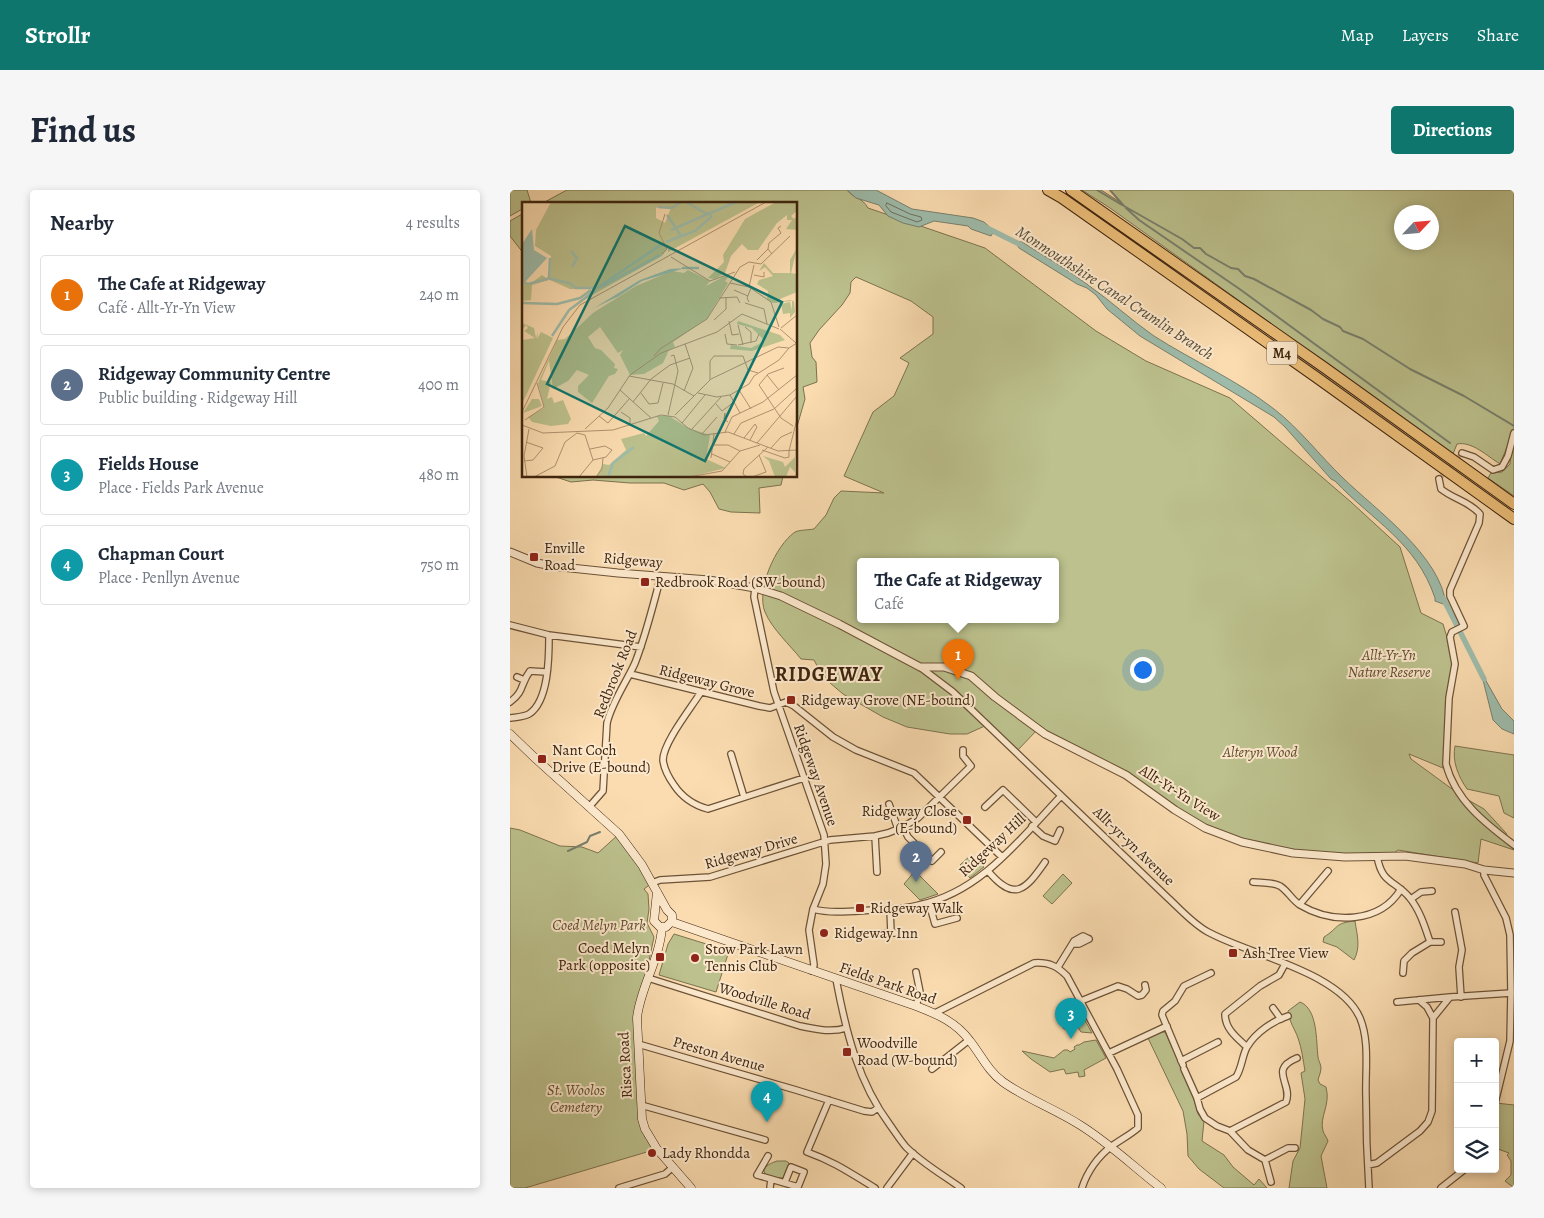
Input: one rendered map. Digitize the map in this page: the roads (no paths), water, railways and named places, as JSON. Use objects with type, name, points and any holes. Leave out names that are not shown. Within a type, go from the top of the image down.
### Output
[{"type":"highway","name":"M4","points":[[1048,190],[1308,371],[1514,519]]},
{"type":"highway","name":"M4","points":[[1071,190],[1325,368],[1514,504]]},
{"type":"main road","points":[[510,734],[617,832],[631,848],[652,883],[657,892],[667,910],[672,915],[672,922],[669,926],[662,928],[654,921],[657,892]]},
{"type":"main road","points":[[656,912],[661,909],[667,910]]},
{"type":"main road","name":"Fields Park Road","points":[[672,922],[935,1013],[952,1023],[970,1040],[990,1070],[1001,1080],[1078,1124],[1161,1188]]},
{"type":"main road","name":"Risca Road","points":[[662,928],[638,1011],[642,1119],[649,1138],[691,1188]]},
{"type":"street","points":[[1462,453],[1474,457],[1493,470],[1502,467],[1508,456],[1514,433]]},
{"type":"street","points":[[1439,479],[1441,489],[1449,495],[1471,505],[1480,514],[1479,523],[1450,590],[1450,596],[1464,626],[1452,632],[1450,637],[1455,664],[1449,698],[1446,764],[1448,774],[1462,796],[1487,825],[1514,845]]},
{"type":"street","name":"Ridgeway","points":[[510,552],[537,563],[552,566],[709,580],[755,588]]},
{"type":"street","name":"Redbrook Road","points":[[589,807],[602,791],[609,714],[630,674],[641,647],[660,576]]},
{"type":"street","name":"Allt-yr-yn Avenue","points":[[755,588],[781,596],[813,611],[920,667],[953,692],[1201,928],[1242,948],[1285,964],[1332,986],[1347,1000],[1360,1019],[1366,1050],[1369,1188]]},
{"type":"street","name":"Ridgeway Avenue","points":[[755,588],[754,597],[778,705],[824,835],[826,864],[823,884],[813,909],[809,930],[814,965],[812,971]]},
{"type":"street","points":[[510,624],[549,635],[641,647]]},
{"type":"street","points":[[510,718],[528,715],[536,708],[542,698],[548,661],[549,635]]},
{"type":"street","name":"Allt-Yr-Yn View","points":[[920,667],[944,667],[971,676],[995,697],[1044,734],[1126,775],[1175,810],[1205,828],[1242,842],[1293,853],[1345,857],[1405,856],[1465,864],[1484,870],[1514,873]]},
{"type":"street","points":[[510,702],[520,694],[524,680],[530,671],[546,672]]},
{"type":"street","name":"Ridgeway Grove","points":[[630,674],[770,708],[786,702],[794,706],[833,737],[856,750],[914,773],[940,797]]},
{"type":"street","points":[[517,677],[524,680]]},
{"type":"street","points":[[701,692],[665,747],[663,760],[666,771],[676,789],[689,801],[699,807],[708,808],[804,778]]},
{"type":"street","points":[[901,828],[918,818],[971,766],[963,756],[963,750]]},
{"type":"street","points":[[731,754],[744,797]]},
{"type":"street","points":[[985,807],[1003,790],[1043,836],[1056,841],[1060,830]]},
{"type":"street","name":"Ridgeway Hill","points":[[813,909],[822,912],[909,907],[929,903],[966,888],[988,871],[1061,796]]},
{"type":"street","points":[[940,797],[1002,857]]},
{"type":"street","points":[[889,804],[901,828],[932,861],[941,852]]},
{"type":"street","name":"Ridgeway Drive","points":[[652,883],[660,880],[710,877],[830,840],[876,836],[901,828]]},
{"type":"street","points":[[876,836],[877,872]]},
{"type":"street","points":[[1377,856],[1382,873],[1386,879],[1401,889],[1411,899],[1423,920],[1430,942]]},
{"type":"street","points":[[988,871],[998,883],[1012,890],[1027,885],[1045,862]]},
{"type":"street","points":[[1484,870],[1484,875],[1506,918],[1510,935],[1513,980],[1510,1041],[1499,1086]]},
{"type":"street","points":[[1300,904],[1328,871]]},
{"type":"street","points":[[1253,882],[1279,886],[1300,904],[1313,912],[1332,916],[1357,917],[1380,910],[1397,896],[1401,889]]},
{"type":"street","points":[[1411,899],[1421,892],[1432,891]]},
{"type":"street","points":[[929,903],[935,924],[957,918]]},
{"type":"street","points":[[890,909],[890,932]]},
{"type":"street","points":[[1455,912],[1462,950],[1459,967],[1461,997]]},
{"type":"street","points":[[867,934],[898,932]]},
{"type":"street","points":[[1403,973],[1404,961],[1412,954],[1430,942],[1441,942]]},
{"type":"street","points":[[1058,967],[1073,944]]},
{"type":"street","points":[[935,1013],[1034,963],[1044,962],[1058,967],[1068,976],[1109,1053],[1139,1120],[1138,1128],[1110,1147],[1096,1161],[1082,1188]]},
{"type":"street","points":[[1248,1047],[1232,1032],[1226,1022],[1225,1014],[1260,986],[1279,975],[1285,964]]},
{"type":"street","points":[[916,972],[920,992],[916,1006]]},
{"type":"street","points":[[1212,973],[1184,986],[1174,1001],[1163,1011],[1162,1015],[1205,1118],[1217,1126],[1230,1131],[1248,1150],[1265,1160],[1271,1182]]},
{"type":"street","name":"Woodville Road","points":[[648,978],[800,1026],[824,1030],[846,1028]]},
{"type":"street","points":[[836,980],[846,1028],[860,1072],[878,1108],[904,1145],[961,1188]]},
{"type":"street","points":[[1081,1001],[1118,986],[1127,988],[1138,996],[1142,995],[1146,990],[1145,985]]},
{"type":"street","points":[[1397,1002],[1512,992]]},
{"type":"street","points":[[1433,1018],[1450,998]]},
{"type":"street","points":[[1368,1165],[1377,1163],[1420,1131],[1428,1122],[1432,1111],[1433,1018],[1427,1007],[1419,1000]]},
{"type":"street","points":[[1274,1008],[1281,1019]]},
{"type":"street","points":[[1197,1098],[1236,1077],[1248,1047],[1262,1030],[1288,1016]]},
{"type":"street","points":[[1109,1053],[1166,1026]]},
{"type":"street","points":[[932,1069],[970,1040]]},
{"type":"street","points":[[1183,1065],[1218,1042]]},
{"type":"street","name":"Preston Avenue","points":[[638,1044],[864,1111],[872,1112],[878,1108]]},
{"type":"street","points":[[1230,1131],[1286,1102],[1288,1096],[1282,1075],[1283,1068],[1287,1062],[1297,1058]]},
{"type":"street","points":[[829,1100],[808,1152],[830,1160],[875,1188]]},
{"type":"street","points":[[641,1105],[765,1140]]},
{"type":"street","points":[[1265,1160],[1288,1148],[1295,1148]]},
{"type":"street","points":[[886,1188],[913,1153]]},
{"type":"street","points":[[768,1156],[757,1175],[785,1182]]},
{"type":"street","points":[[619,1188],[665,1174],[673,1167]]},
{"type":"street","points":[[1441,1188],[1460,1173]]},
{"type":"street","points":[[770,1188],[771,1179]]},
{"type":"water","points":[[847,190],[876,190],[912,209],[973,218],[984,222],[994,231],[991,236],[971,229],[968,226],[934,221],[919,227],[903,223],[888,216],[879,205],[856,198]]},
{"type":"water","points":[[1015,241],[1022,242],[1064,268],[1154,336],[1245,389],[1274,409],[1343,478],[1389,519],[1420,552],[1432,569],[1441,587],[1446,605],[1435,601],[1427,579],[1405,547],[1331,479],[1274,417],[1140,336],[1107,309],[1096,295],[1087,288],[1077,284],[1019,248]]},
{"type":"water","points":[[1481,672],[1502,709],[1514,721],[1514,734],[1502,729],[1493,720]]},
{"type":"waterway","points":[[1097,190],[1122,205]]},
{"type":"waterway","points":[[1110,190],[1124,206],[1182,239],[1194,248],[1200,248],[1206,254],[1231,268],[1238,269],[1245,276],[1311,310],[1323,319],[1340,327],[1343,331],[1363,339],[1410,369],[1464,396],[1514,426]]},
{"type":"waterway","points":[[1126,208],[1139,220],[1241,290],[1450,443]]},
{"type":"waterway","name":"Monmouthshire Canal Crumlin Branch","points":[[987,228],[1021,245]]},
{"type":"waterway","name":"Monmouthshire Canal Crumlin Branch","points":[[1443,598],[1484,679]]},
{"type":"waterway","points":[[568,851],[587,842],[590,836],[600,832]]},
{"type":"tunnel","points":[[1439,479],[1462,453]]},
{"type":"place","name":"Enville Road","points":[[534,557]]},
{"type":"place","name":"Redbrook Road (SW-bound)","points":[[645,582]]},
{"type":"place","name":"The Cafe at Ridgeway","points":[[958,680]]},
{"type":"place","name":"Ridgeway Grove (NE-bound)","points":[[791,700]]},
{"type":"place","name":"Nant Coch Drive (E-bound)","points":[[542,759]]},
{"type":"place","name":"Ridgeway Close (E-bound)","points":[[967,820]]},
{"type":"place","name":"Ridgeway Community Centre","points":[[916,882]]},
{"type":"place","name":"Ridgeway Walk","points":[[860,908]]},
{"type":"place","name":"Ridgeway Inn","points":[[824,933]]},
{"type":"place","name":"Ash Tree View","points":[[1233,953]]},
{"type":"place","name":"Coed Melyn Park (opposite)","points":[[660,957]]},
{"type":"place","name":"Stow Park Lawn Tennis Club","points":[[695,958]]},
{"type":"place","name":"Fields House","points":[[1071,1039]]},
{"type":"place","name":"Woodville Road (W-bound)","points":[[847,1052]]},
{"type":"place","name":"Chapman Court","points":[[767,1122]]},
{"type":"place","name":"Lady Rhondda","points":[[652,1153]]},
{"type":"district","name":"RIDGEWAY","points":[[829,674]]},
{"type":"park label","name":"Allt-Yr-Yn Nature Reserve","points":[[1389,664]]},
{"type":"park label","name":"Alteryn Wood","points":[[1260,752]]},
{"type":"park label","name":"Coed Melyn Park","points":[[599,925]]},
{"type":"park label","name":"St. Woolos Cemetery","points":[[576,1098]]}]
